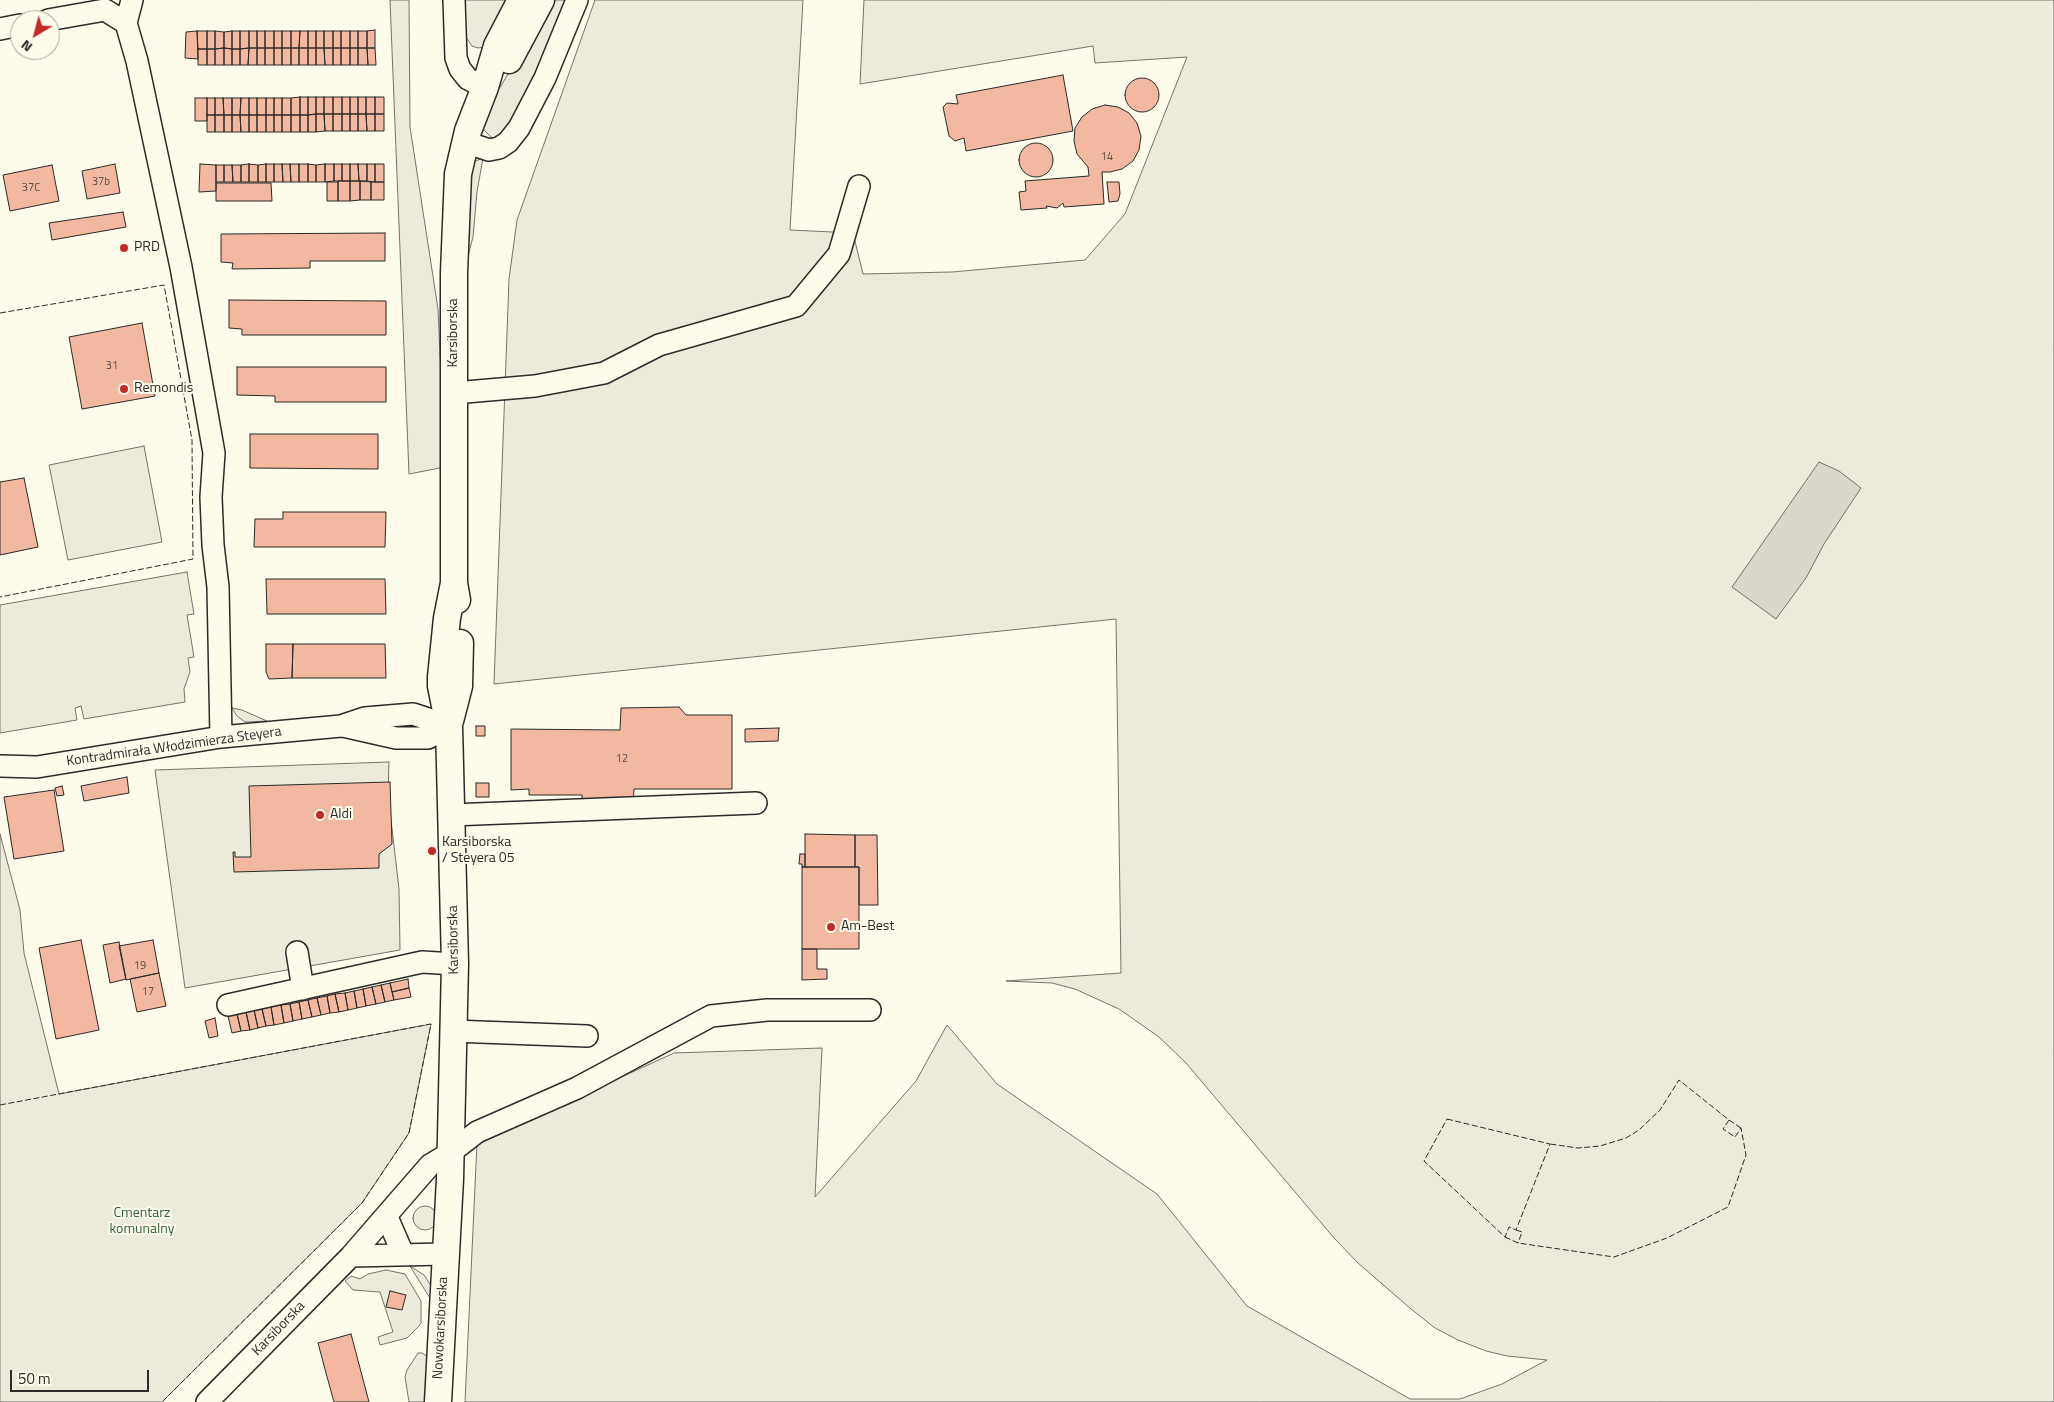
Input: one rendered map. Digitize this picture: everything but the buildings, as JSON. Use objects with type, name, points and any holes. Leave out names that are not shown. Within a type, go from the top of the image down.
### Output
[{"type":"main road","name":"Karsiborska","points":[[445,1254],[450,1153],[455,964],[449,726],[459,686],[460,618],[454,583],[455,210],[458,174],[464,142],[485,87],[497,46],[521,0]]},
{"type":"main road","name":"Karsiborska","points":[[485,87],[511,56],[541,0]]},
{"type":"main road","name":"Nowokarsiborska","points":[[438,1402],[445,1254]]},
{"type":"street","points":[[132,0],[126,22],[137,62],[181,267],[214,453],[211,497],[213,545],[218,587],[221,737]]},
{"type":"street","points":[[454,0],[456,58],[460,70],[468,79],[485,87]]},
{"type":"street","points":[[464,142],[489,150],[499,148],[508,142],[519,128],[545,78],[577,0]]},
{"type":"street","points":[[60,18],[105,10],[126,22]]},
{"type":"street","points":[[454,393],[536,386],[604,373],[659,344],[796,306],[839,254],[859,186]]},
{"type":"street","name":"Kontradmirała Włodzimierza Steyera","points":[[0,766],[37,767],[221,737],[341,726],[396,738],[428,738],[449,726]]},
{"type":"street","name":"Kontradmirała Włodzimierza Steyera","points":[[0,782],[37,767]]},
{"type":"street","points":[[451,815],[756,803]]},
{"type":"street","points":[[297,952],[303,989]]},
{"type":"street","points":[[228,1005],[422,962],[455,964]]},
{"type":"street","points":[[450,1153],[477,1132],[577,1088],[711,1016],[767,1010],[870,1010]]},
{"type":"street","points":[[453,1031],[587,1036]]},
{"type":"street","name":"Karsiborska","points":[[208,1402],[352,1256],[430,1165],[450,1153]]},
{"type":"street","points":[[387,1217],[403,1254]]},
{"type":"street","points":[[352,1256],[445,1254]]},
{"type":"green space","points":[[390,0],[409,0],[410,127],[438,309],[445,467],[409,474]]},
{"type":"green space","points":[[461,0],[515,0],[485,47],[478,48],[472,46],[465,36]]},
{"type":"green space","points":[[550,0],[572,0],[509,131],[496,139],[492,138],[483,129],[493,99]]},
{"type":"green space","points":[[595,0],[803,0],[790,230],[833,232],[844,221],[854,237],[863,274],[952,272],[1085,260],[1125,214],[1187,57],[1095,63],[1093,46],[860,84],[864,0],[2054,0],[2054,1402],[465,1402],[477,1143],[674,1053],[822,1048],[815,1197],[916,1081],[947,1025],[997,1084],[1157,1194],[1247,1306],[1410,1399],[1460,1399],[1502,1384],[1547,1360],[1507,1356],[1486,1351],[1435,1328],[1411,1309],[1358,1263],[1334,1238],[1186,1063],[1159,1037],[1119,1009],[1075,989],[1052,983],[1006,981],[1121,973],[1116,619],[494,684],[509,279],[517,220]]},
{"type":"green space","points":[[483,158],[477,192],[473,237],[467,260],[466,206],[473,162]]},
{"type":"green space","points":[[232,708],[242,710],[267,721],[245,722],[237,716]]},
{"type":"green space","name":"Cmentarz komunalny","points":[[0,834],[20,910],[24,953],[59,1094],[431,1024],[409,1133],[362,1203],[162,1402],[0,1402]]},
{"type":"green space","points":[[425,1206],[430,1207],[436,1213],[436,1223],[430,1229],[425,1230],[420,1229],[414,1223],[413,1218],[414,1213],[420,1207]]},
{"type":"green space","points":[[410,1266],[424,1275],[432,1287],[433,1303]]},
{"type":"green space","points":[[386,1270],[405,1274],[421,1301],[421,1323],[407,1338],[380,1345],[378,1337],[393,1332],[380,1292],[353,1290],[345,1281],[351,1276],[360,1279],[368,1274]]},
{"type":"green space","points":[[418,1353],[422,1353],[430,1358],[428,1402],[409,1402],[405,1377],[407,1370]]},
{"type":"shaded area","points":[[144,446],[162,542],[68,560],[49,465]]},
{"type":"shaded area","points":[[1819,462],[1839,471],[1861,488],[1824,544],[1806,578],[1776,619],[1732,587]]},
{"type":"shaded area","points":[[187,572],[194,614],[187,615],[194,657],[188,658],[190,672],[184,689],[185,702],[84,719],[81,706],[75,708],[77,720],[0,733],[0,605]]},
{"type":"shaded area","points":[[389,762],[388,794],[399,889],[400,950],[185,988],[155,770]]},
{"type":"fence","points":[[0,313],[164,285],[192,440],[193,559],[0,597]]},
{"type":"fence","points":[[0,1105],[431,1024],[409,1133],[362,1203],[162,1402]]},
{"type":"fence","points":[[1505,1237],[1518,1243],[1614,1257],[1667,1238],[1728,1207],[1746,1155],[1741,1128],[1735,1137],[1723,1129],[1729,1120],[1679,1080],[1660,1110],[1639,1130],[1626,1138],[1600,1146],[1578,1148],[1550,1144]]},
{"type":"fence","points":[[1447,1119],[1550,1144],[1516,1230],[1509,1227],[1505,1237],[1424,1161],[1447,1119]]},
{"type":"fence","points":[[1729,1120],[1741,1128]]},
{"type":"fence","points":[[1516,1230],[1522,1232],[1518,1243]]},
{"type":"place","name":"PRD","points":[[124,248]]},
{"type":"place","name":"Remondis","points":[[124,389]]},
{"type":"place","name":"Aldi","points":[[320,815]]},
{"type":"place","name":"Karsiborska / Steyera 05","points":[[432,851]]},
{"type":"place","name":"Am-Best","points":[[831,927]]}]
